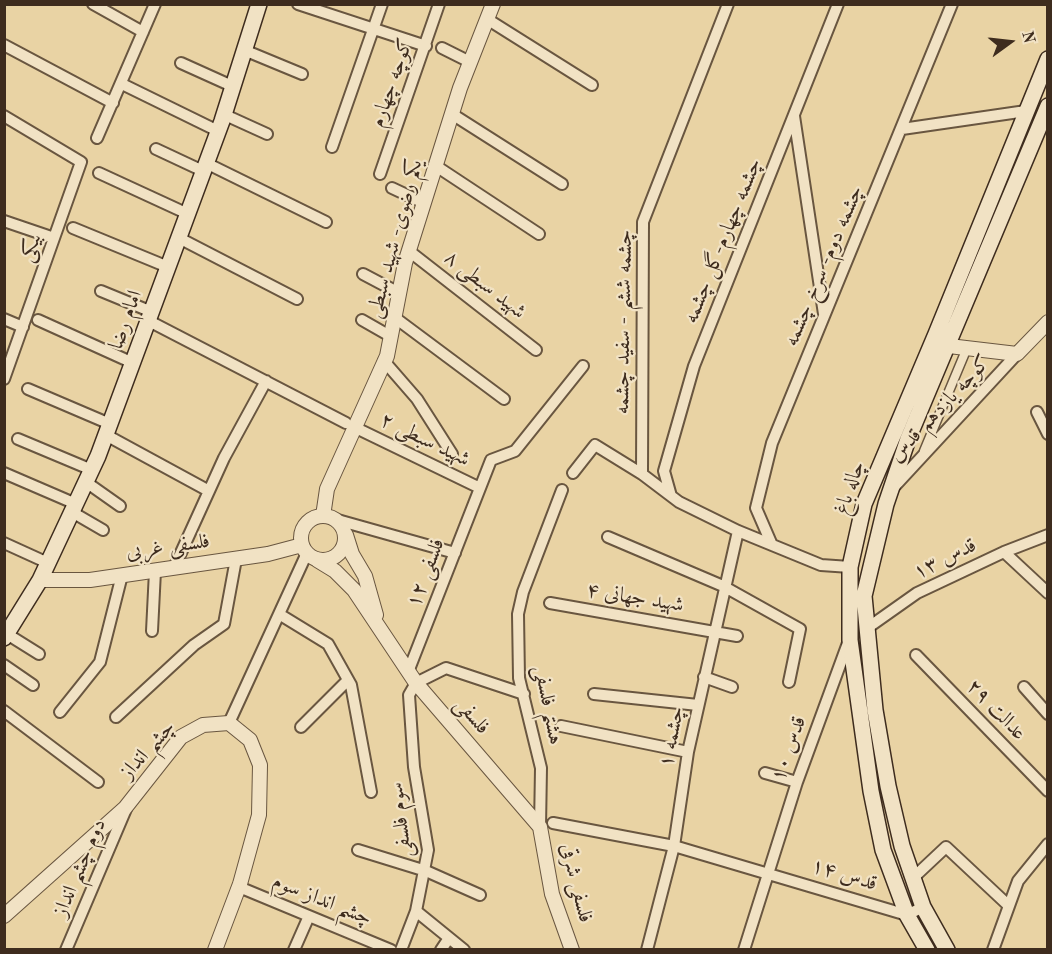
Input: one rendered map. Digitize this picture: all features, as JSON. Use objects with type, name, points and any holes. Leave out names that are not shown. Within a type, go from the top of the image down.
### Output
[{"type":"main road","name":"امام رضا","points":[[6,636],[40,580],[108,430],[218,131],[259,4]]},
{"type":"main road","name":"چاله باغ","points":[[927,950],[907,915],[881,839],[858,712],[850,640],[850,567],[864,504],[1047,58]]},
{"type":"main road","name":"چاله باغ","points":[[947,950],[923,907],[902,846],[874,710],[864,596],[877,535],[908,439],[1047,106]]},
{"type":"street","points":[[93,4],[143,32]]},
{"type":"street","points":[[97,138],[155,4]]},
{"type":"street","points":[[298,4],[426,46]]},
{"type":"street","points":[[332,147],[382,4]]},
{"type":"street","name":"کوچه چهارم","points":[[380,174],[440,4]]},
{"type":"street","name":"یکم رضوی- شهید سبطی","points":[[329,517],[327,489],[350,425],[384,361],[409,251],[452,114],[493,4]]},
{"type":"street","name":"چشمه ششم - سفید چشمه","points":[[642,474],[643,222],[728,4]]},
{"type":"street","name":"چشمه چهارم-گل چشمه","points":[[671,496],[664,471],[694,366],[837,4]]},
{"type":"street","name":"چشمه دوم- سرخ چشمه","points":[[772,545],[756,508],[772,443],[952,4]]},
{"type":"street","points":[[487,19],[592,85]]},
{"type":"street","points":[[4,45],[113,103]]},
{"type":"street","points":[[442,48],[470,62]]},
{"type":"street","points":[[244,50],[302,74]]},
{"type":"street","points":[[182,63],[232,86]]},
{"type":"street","points":[[122,84],[218,131]]},
{"type":"street","points":[[902,129],[1026,111]]},
{"type":"street","points":[[224,114],[267,134]]},
{"type":"street","points":[[452,114],[562,184]]},
{"type":"street","points":[[794,115],[824,314]]},
{"type":"street","name":"بیکی","points":[[4,116],[81,162],[4,379]]},
{"type":"street","points":[[156,149],[205,167],[326,222]]},
{"type":"street","points":[[436,166],[539,234]]},
{"type":"street","points":[[99,173],[188,214]]},
{"type":"street","points":[[392,188],[424,203]]},
{"type":"street","points":[[4,221],[54,238]]},
{"type":"street","points":[[73,228],[168,267]]},
{"type":"street","points":[[179,238],[297,299]]},
{"type":"street","name":"۸ شهید سبطی","points":[[409,251],[536,350]]},
{"type":"street","points":[[363,274],[399,293]]},
{"type":"street","name":"۲ شهید سبطی","points":[[101,291],[350,425],[480,488]]},
{"type":"street","points":[[394,317],[504,399]]},
{"type":"street","points":[[4,319],[23,327]]},
{"type":"street","points":[[38,320],[133,363]]},
{"type":"street","points":[[362,320],[390,336]]},
{"type":"street","points":[[949,345],[1017,354],[1047,322]]},
{"type":"street","points":[[921,460],[967,348]]},
{"type":"street","name":"کوچه یازدهم قدس","points":[[890,490],[921,460],[1017,354]]},
{"type":"street","points":[[384,361],[417,399],[452,454]]},
{"type":"street","name":"۱۲ فلسفی","points":[[412,678],[455,553],[491,460],[515,451],[584,366]]},
{"type":"street","points":[[174,568],[209,491],[266,381]]},
{"type":"street","points":[[28,389],[108,430],[209,491]]},
{"type":"street","points":[[1037,412],[1047,434]]},
{"type":"street","points":[[18,439],[89,476],[120,506]]},
{"type":"street","points":[[573,473],[595,445],[642,474],[671,496],[738,531],[821,565],[850,567]]},
{"type":"street","points":[[4,473],[74,508],[103,530]]},
{"type":"street","name":"هشتم فلسفی","points":[[547,825],[541,768],[519,678],[518,614],[526,581],[562,490]]},
{"type":"street","points":[[329,517],[344,531],[352,554],[365,576],[380,626]]},
{"type":"street","points":[[215,950],[239,887],[259,814],[260,765],[250,740],[229,723],[309,552],[304,526],[312,518],[329,517],[455,553]]},
{"type":"street","points":[[309,552],[330,560],[344,547],[344,531]]},
{"type":"street","name":"چشمه ۱","points":[[647,950],[674,846],[688,752],[723,585],[738,531]]},
{"type":"street","name":"قدس ۱۳","points":[[866,630],[918,593],[1004,552],[1047,535]]},
{"type":"street","points":[[608,537],[723,585],[800,629],[789,682]]},
{"type":"street","points":[[4,543],[48,563]]},
{"type":"street","points":[[309,552],[335,571],[354,590],[380,626]]},
{"type":"street","name":"فلسفی غربی","points":[[40,580],[90,580],[268,554],[309,552]]},
{"type":"street","points":[[1004,552],[1047,593]]},
{"type":"street","points":[[116,717],[194,645],[224,624],[236,559]]},
{"type":"street","points":[[152,631],[155,571]]},
{"type":"street","points":[[60,712],[100,662],[122,575]]},
{"type":"street","name":"۴ شهید جهانی","points":[[550,603],[714,630],[737,636]]},
{"type":"street","points":[[279,614],[328,644],[348,680],[363,739],[371,792]]},
{"type":"street","name":"فلسفی","points":[[380,626],[412,678],[547,825]]},
{"type":"street","points":[[6,636],[39,654]]},
{"type":"street","name":"قدس ۱۰","points":[[744,950],[797,782],[850,640]]},
{"type":"street","name":"عدالت ۲۹","points":[[916,656],[1047,791]]},
{"type":"street","points":[[4,665],[33,686]]},
{"type":"street","points":[[412,678],[446,668],[524,694]]},
{"type":"street","points":[[704,677],[732,687]]},
{"type":"street","name":"سوم فلسفی","points":[[401,950],[416,912],[426,871],[428,850],[414,767],[409,695],[412,678]]},
{"type":"street","points":[[301,727],[348,680]]},
{"type":"street","points":[[1024,687],[1047,714]]},
{"type":"street","points":[[594,694],[698,705]]},
{"type":"street","points":[[4,711],[98,782]]},
{"type":"street","name":"چشم انداز","points":[[4,916],[71,859],[130,801],[182,737],[203,725],[229,723]]},
{"type":"street","points":[[561,726],[688,752]]},
{"type":"street","points":[[765,773],[797,782]]},
{"type":"street","name":"دوم چشم انداز","points":[[66,950],[130,801]]},
{"type":"street","name":"قدس ۱۴","points":[[547,825],[674,846],[907,915]]},
{"type":"street","name":"فلسفی شرقی","points":[[547,825],[552,894],[572,950]]},
{"type":"street","points":[[993,950],[1018,881],[1047,844]]},
{"type":"street","points":[[913,878],[946,847],[1009,906]]},
{"type":"street","points":[[358,850],[426,871],[480,896]]},
{"type":"street","name":"چشم انداز سوم","points":[[239,887],[391,950]]},
{"type":"street","points":[[907,915],[923,907]]},
{"type":"street","points":[[416,912],[464,950]]},
{"type":"street","points":[[294,950],[309,916]]},
{"type":"street","points":[[441,950],[449,938]]}]
